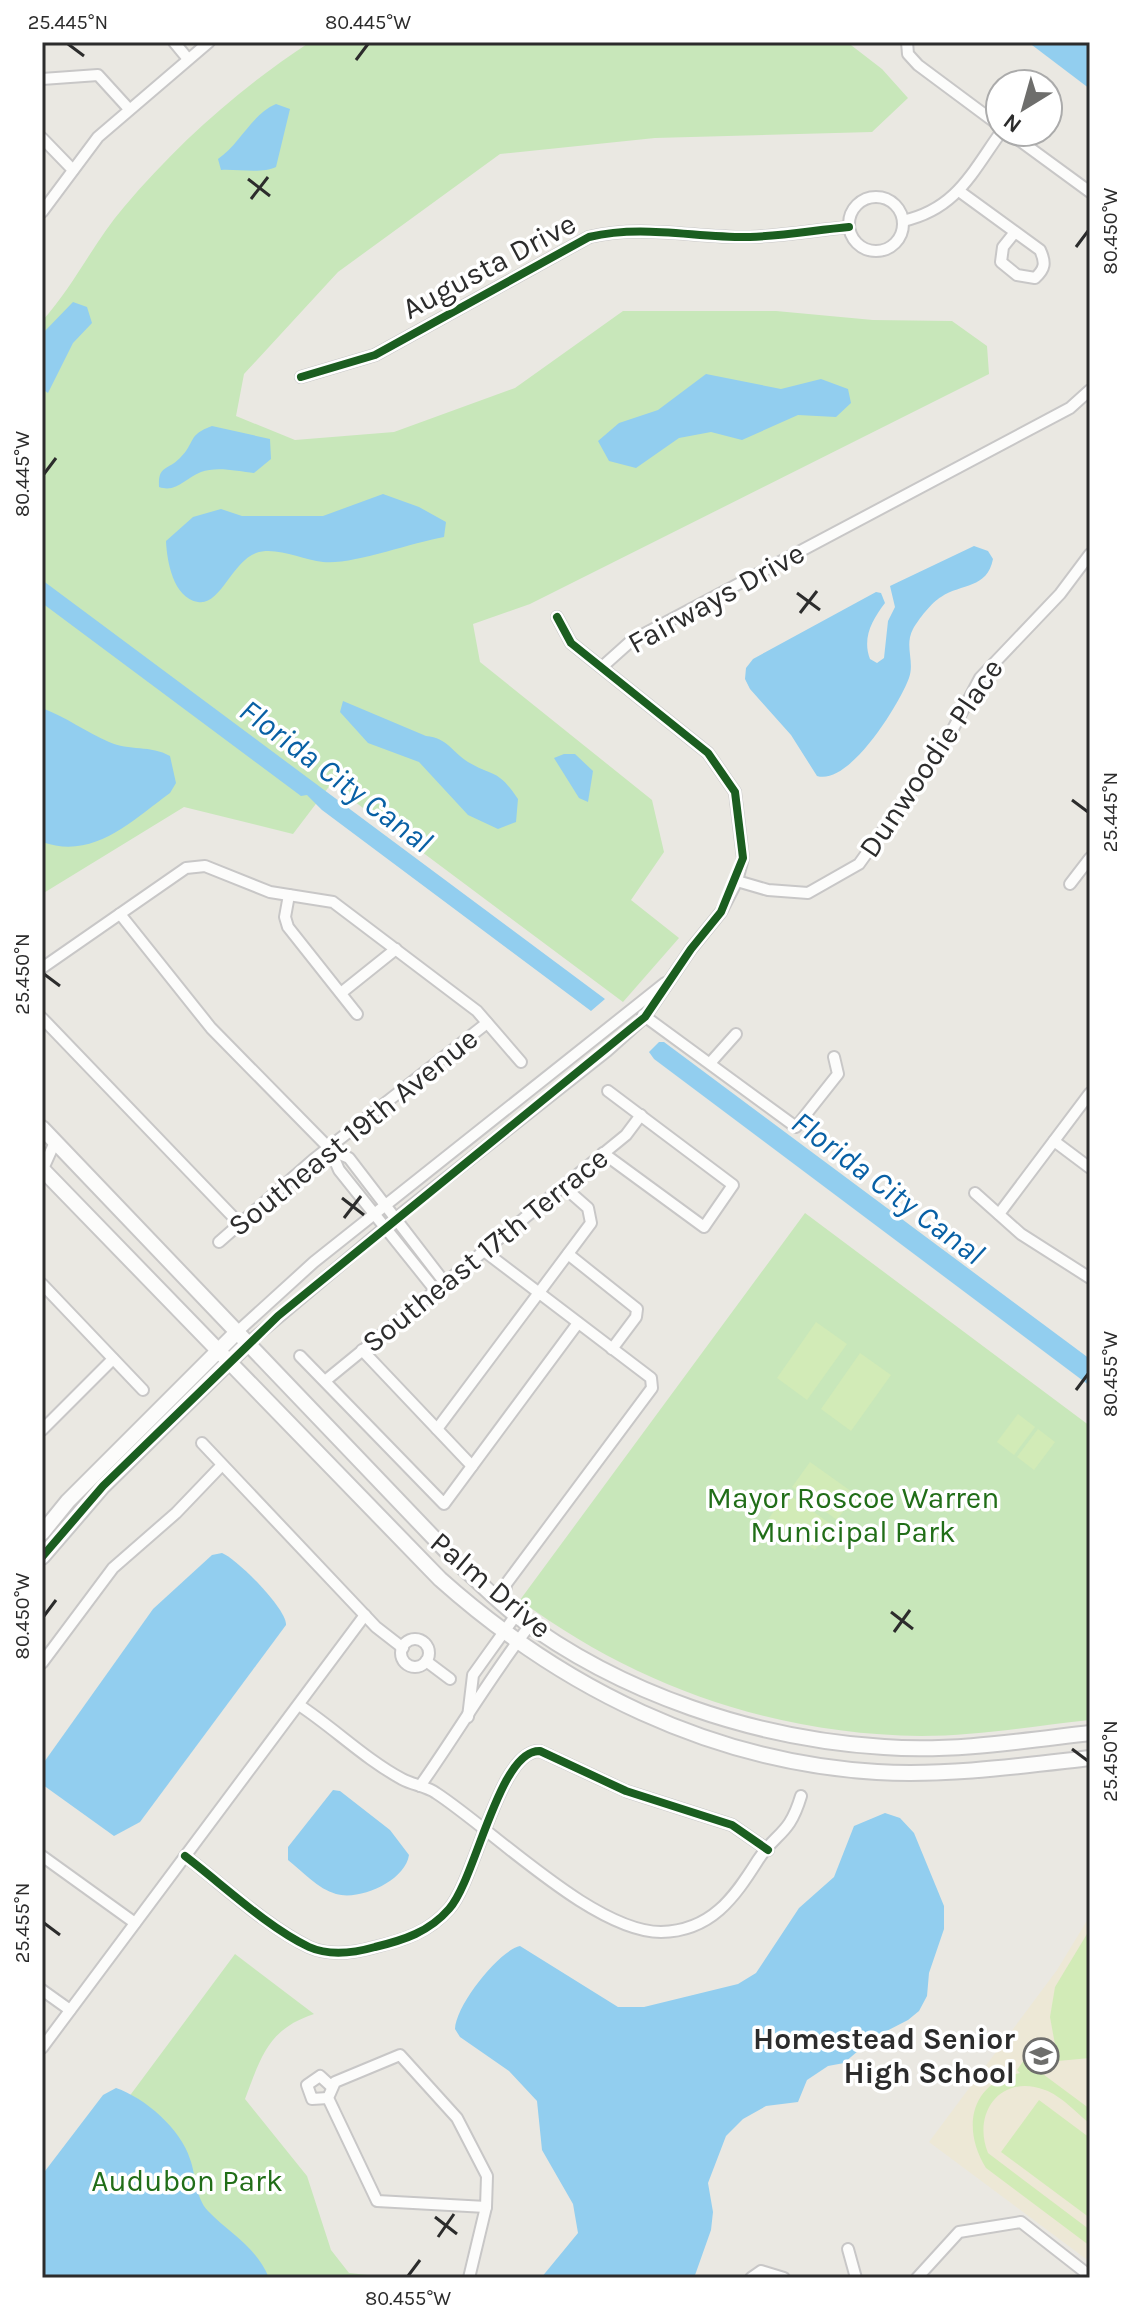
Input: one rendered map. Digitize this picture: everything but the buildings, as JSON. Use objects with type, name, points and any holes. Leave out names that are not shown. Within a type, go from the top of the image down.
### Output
[{"type":"main road","name":"Palm Drive","points":[[42,1128],[49,1146],[489,1591],[530,1625],[617,1675],[702,1712],[818,1740],[886,1748],[978,1746],[1090,1733]]},
{"type":"main road","name":"Palm Drive","points":[[42,1170],[225,1355],[393,1533],[503,1634],[620,1705],[698,1736],[813,1764],[893,1772],[982,1769],[1090,1758]]},
{"type":"main road","points":[[42,1557],[103,1486],[138,1455],[225,1355],[236,1333]]},
{"type":"main road","points":[[42,1533],[68,1501],[225,1355],[247,1344]]},
{"type":"street","points":[[174,42],[198,49]]},
{"type":"street","points":[[183,42],[198,49]]},
{"type":"street","points":[[907,42],[908,54],[918,65],[984,114]]},
{"type":"street","points":[[42,212],[98,137],[198,49]]},
{"type":"street","points":[[42,79],[98,75],[129,109]]},
{"type":"street","points":[[42,138],[73,170]]},
{"type":"street","points":[[903,221],[938,210],[959,191],[990,148]]},
{"type":"street","points":[[1030,148],[1090,192]]},
{"type":"street","points":[[959,191],[1040,250],[1045,261],[1043,271],[1035,278],[1017,275],[1001,262],[999,255],[1015,232]]},
{"type":"street","points":[[873,197],[896,206],[903,221],[898,239],[883,250],[874,251],[857,244],[849,227],[852,210],[873,197]]},
{"type":"street","name":"Augusta Drive","points":[[301,377],[375,355],[589,237],[629,230],[749,237],[849,227]]},
{"type":"street","name":"Fairways Drive","points":[[247,1344],[385,1227],[645,1017],[721,912],[737,881],[743,858],[735,792],[708,753],[602,667],[631,641],[1070,408],[1090,390]]},
{"type":"street","name":"Dunwoodie Place","points":[[737,881],[768,890],[808,893],[847,874],[859,864],[945,744],[980,678],[1060,594],[1090,554]]},
{"type":"street","points":[[557,617],[571,643],[602,667]]},
{"type":"street","points":[[1070,884],[1090,858]]},
{"type":"street","points":[[42,968],[186,868],[205,866],[270,892],[333,902],[477,1011],[521,1062]]},
{"type":"street","points":[[289,895],[285,917],[288,927],[357,1014]]},
{"type":"street","points":[[120,914],[211,1028],[330,1149],[349,1158],[396,1218],[440,1287]]},
{"type":"street","points":[[341,993],[396,949]]},
{"type":"street","name":"Fairways Drive","points":[[236,1333],[385,1204],[613,1020],[634,1009],[673,976]]},
{"type":"street","points":[[634,1009],[711,1062],[796,1127],[838,1074],[834,1057]]},
{"type":"street","points":[[42,1018],[239,1223]]},
{"type":"street","name":"Southeast 19th Avenue","points":[[219,1242],[487,1023]]},
{"type":"street","points":[[711,1062],[736,1034]]},
{"type":"street","points":[[603,1153],[704,1227],[733,1185],[608,1091]]},
{"type":"street","points":[[999,1214],[1090,1093]]},
{"type":"street","name":"Southeast 17th Terrace","points":[[325,1381],[626,1135],[641,1115]]},
{"type":"street","points":[[1054,1141],[1090,1167]]},
{"type":"street","points":[[42,1170],[49,1146]]},
{"type":"street","points":[[330,1149],[339,1170],[374,1214],[440,1287]]},
{"type":"street","points":[[437,1429],[591,1223],[592,1215],[563,1186]]},
{"type":"street","points":[[975,1193],[1021,1234],[1090,1278]]},
{"type":"street","points":[[484,1251],[651,1378],[652,1388],[506,1584],[489,1591]]},
{"type":"street","points":[[568,1254],[637,1309],[636,1317],[612,1349]]},
{"type":"street","points":[[42,1284],[143,1390]]},
{"type":"street","points":[[300,1356],[444,1504],[578,1323]]},
{"type":"street","points":[[362,1350],[472,1466]]},
{"type":"street","points":[[42,1430],[113,1359]]},
{"type":"street","points":[[202,1443],[365,1615],[403,1648],[407,1663],[419,1666],[426,1661],[429,1653],[422,1641],[408,1641],[403,1648]]},
{"type":"street","points":[[42,1663],[113,1568],[176,1513],[222,1465]]},
{"type":"street","points":[[504,1604],[506,1584]]},
{"type":"street","points":[[42,2048],[365,1615]]},
{"type":"street","points":[[468,1719],[473,1675],[516,1615]]},
{"type":"street","points":[[420,1786],[468,1719],[486,1685],[530,1625]]},
{"type":"street","points":[[426,1661],[450,1679]]},
{"type":"street","points":[[299,1705],[403,1779],[433,1791],[557,1884],[615,1921],[660,1932],[697,1924],[736,1896],[768,1850],[793,1822],[801,1796]]},
{"type":"street","points":[[185,1856],[310,1948],[355,1952],[406,1939],[432,1926],[459,1896],[487,1819],[517,1762],[533,1750],[626,1791],[732,1825],[768,1850]]},
{"type":"street","points":[[42,1856],[135,1923]]},
{"type":"street","points":[[42,1990],[70,2010]]},
{"type":"street","points":[[469,2278],[486,2207],[487,2176],[457,2118],[400,2055],[335,2082],[328,2098],[377,2201],[486,2207]]},
{"type":"street","points":[[328,2098],[312,2099],[307,2085],[320,2076],[332,2087]]},
{"type":"street","points":[[917,2278],[959,2232],[1021,2222],[1090,2276]]},
{"type":"street","points":[[848,2249],[856,2278]]},
{"type":"street","points":[[754,2275],[784,2278]]},
{"type":"shaded area","name":"Homestead Senior High School","points":[[1090,1903],[1090,2262],[929,2142],[1057,1970],[1088,1919]]},
{"type":"green space","points":[[310,42],[847,42],[882,69],[908,98],[872,132],[655,138],[500,154],[338,272],[244,374],[236,416],[295,440],[394,432],[515,388],[623,311],[776,311],[873,320],[952,321],[987,346],[989,374],[530,604],[473,624],[480,662],[652,800],[664,852],[631,900],[679,938],[623,1002],[331,784],[293,834],[184,807],[42,894],[42,321],[113,221],[166,161],[235,98]]},
{"type":"green space","name":"Mayor Roscoe Warren Municipal Park","points":[[805,1213],[1090,1426],[1090,1720],[984,1733],[921,1736],[866,1733],[760,1715],[709,1700],[611,1658],[520,1600]]},
{"type":"green space","points":[[816,1322],[847,1344],[807,1400],[777,1378]]},
{"type":"green space","points":[[860,1353],[891,1375],[851,1431],[821,1409]]},
{"type":"green space","points":[[1018,1414],[1035,1427],[1014,1455],[997,1442]]},
{"type":"green space","points":[[1038,1429],[1055,1442],[1034,1470],[1017,1457]]},
{"type":"green space","points":[[810,1462],[855,1494],[837,1520],[792,1487]]},
{"type":"green space","points":[[787,1493],[832,1525],[815,1550],[769,1518]]},
{"type":"green space","points":[[1090,1929],[1090,2058],[1058,2061],[1050,2017],[1055,1987]]},
{"type":"green space","name":"Audubon Park","points":[[235,1954],[314,2014],[298,2020],[276,2036],[262,2058],[245,2099],[307,2176],[331,2250],[349,2273],[396,2278],[42,2278],[42,2214]]},
{"type":"green space","points":[[1024,2060],[1090,2109],[1090,2124],[1051,2092],[1029,2086],[1015,2087],[1003,2092],[987,2111],[984,2138],[988,2153],[1090,2230],[1090,2246],[986,2168],[978,2153],[973,2124],[981,2097],[990,2086],[1003,2078],[1020,2073],[1017,2070]]},
{"type":"green space","points":[[1039,2100],[1090,2138],[1090,2218],[1001,2152]]},
{"type":"water","points":[[1028,42],[1090,42],[1090,89]]},
{"type":"water","points":[[276,104],[290,109],[276,167],[257,171],[221,170],[218,159],[260,115]]},
{"type":"water","points":[[73,302],[87,307],[92,323],[73,343],[48,393],[42,389],[42,334]]},
{"type":"water","points":[[706,374],[781,389],[821,379],[848,389],[851,403],[836,417],[798,415],[742,440],[711,432],[679,438],[636,468],[609,461],[598,441],[619,423],[658,410]]},
{"type":"water","points":[[212,426],[270,439],[271,459],[254,473],[213,469],[171,488],[159,487],[162,472],[180,458],[195,436]]},
{"type":"water","points":[[383,494],[419,507],[446,522],[444,537],[335,562],[315,561],[272,551],[256,553],[240,565],[220,591],[206,601],[189,599],[173,578],[166,541],[193,517],[221,509],[242,516],[323,516]]},
{"type":"water","points":[[974,546],[988,551],[993,559],[990,569],[979,581],[941,597],[915,625],[910,635],[909,678],[884,724],[858,757],[843,769],[830,776],[817,776],[791,735],[750,689],[745,679],[746,668],[753,659],[876,592],[881,593],[885,603],[872,623],[867,644],[870,659],[877,663],[884,658],[888,621],[895,607],[890,586]]},
{"type":"water","name":"Florida City Canal","points":[[42,580],[605,999],[591,1011],[322,810],[307,795],[301,796],[42,603]]},
{"type":"water","points":[[343,701],[440,740],[468,762],[500,778],[518,799],[516,822],[498,829],[468,815],[419,762],[368,743],[340,712]]},
{"type":"water","points":[[42,708],[109,742],[155,750],[170,756],[176,783],[170,793],[126,826],[95,842],[61,846],[42,842]]},
{"type":"water","points":[[575,754],[593,771],[588,802],[579,798],[554,758]]},
{"type":"water","name":"Florida City Canal","points":[[659,1042],[664,1042],[1090,1359],[1090,1386],[654,1059],[649,1052]]},
{"type":"water","points":[[222,1553],[260,1585],[279,1608],[286,1625],[140,1822],[114,1836],[43,1785],[42,1765],[153,1609],[212,1555]]},
{"type":"water","points":[[333,1790],[340,1791],[390,1830],[409,1855],[399,1873],[369,1892],[346,1895],[329,1892],[288,1860],[288,1847]]},
{"type":"water","points":[[885,1813],[900,1818],[914,1833],[944,1906],[944,1929],[929,1973],[927,1996],[919,2011],[873,2038],[844,2063],[828,2066],[807,2080],[798,2102],[766,2106],[743,2119],[726,2136],[708,2183],[713,2212],[711,2230],[694,2278],[541,2278],[578,2233],[573,2204],[542,2150],[537,2101],[509,2071],[460,2037],[455,2029],[463,2006],[480,1980],[502,1957],[520,1946],[618,2007],[644,2007],[738,1984],[756,1973],[799,1908],[834,1877],[854,1826]]},
{"type":"water","points":[[116,2088],[150,2107],[179,2137],[192,2165],[204,2205],[250,2249],[269,2278],[42,2278],[42,2175],[103,2095]]},
{"type":"cycle path","points":[[301,377],[375,355],[589,237],[629,232],[750,237],[849,227]]},
{"type":"cycle path","points":[[42,1557],[103,1486],[278,1316],[645,1017],[691,949],[721,912],[743,858],[735,792],[708,753],[571,643],[557,617]]},
{"type":"cycle path","points":[[185,1856],[261,1917],[309,1947],[342,1953],[396,1941],[424,1929],[449,1909],[459,1894],[500,1792],[512,1771],[525,1756],[540,1751],[626,1791],[732,1825],[768,1850]]},
{"type":"place","name":"Homestead Senior High School","points":[[1041,2056]]}]
